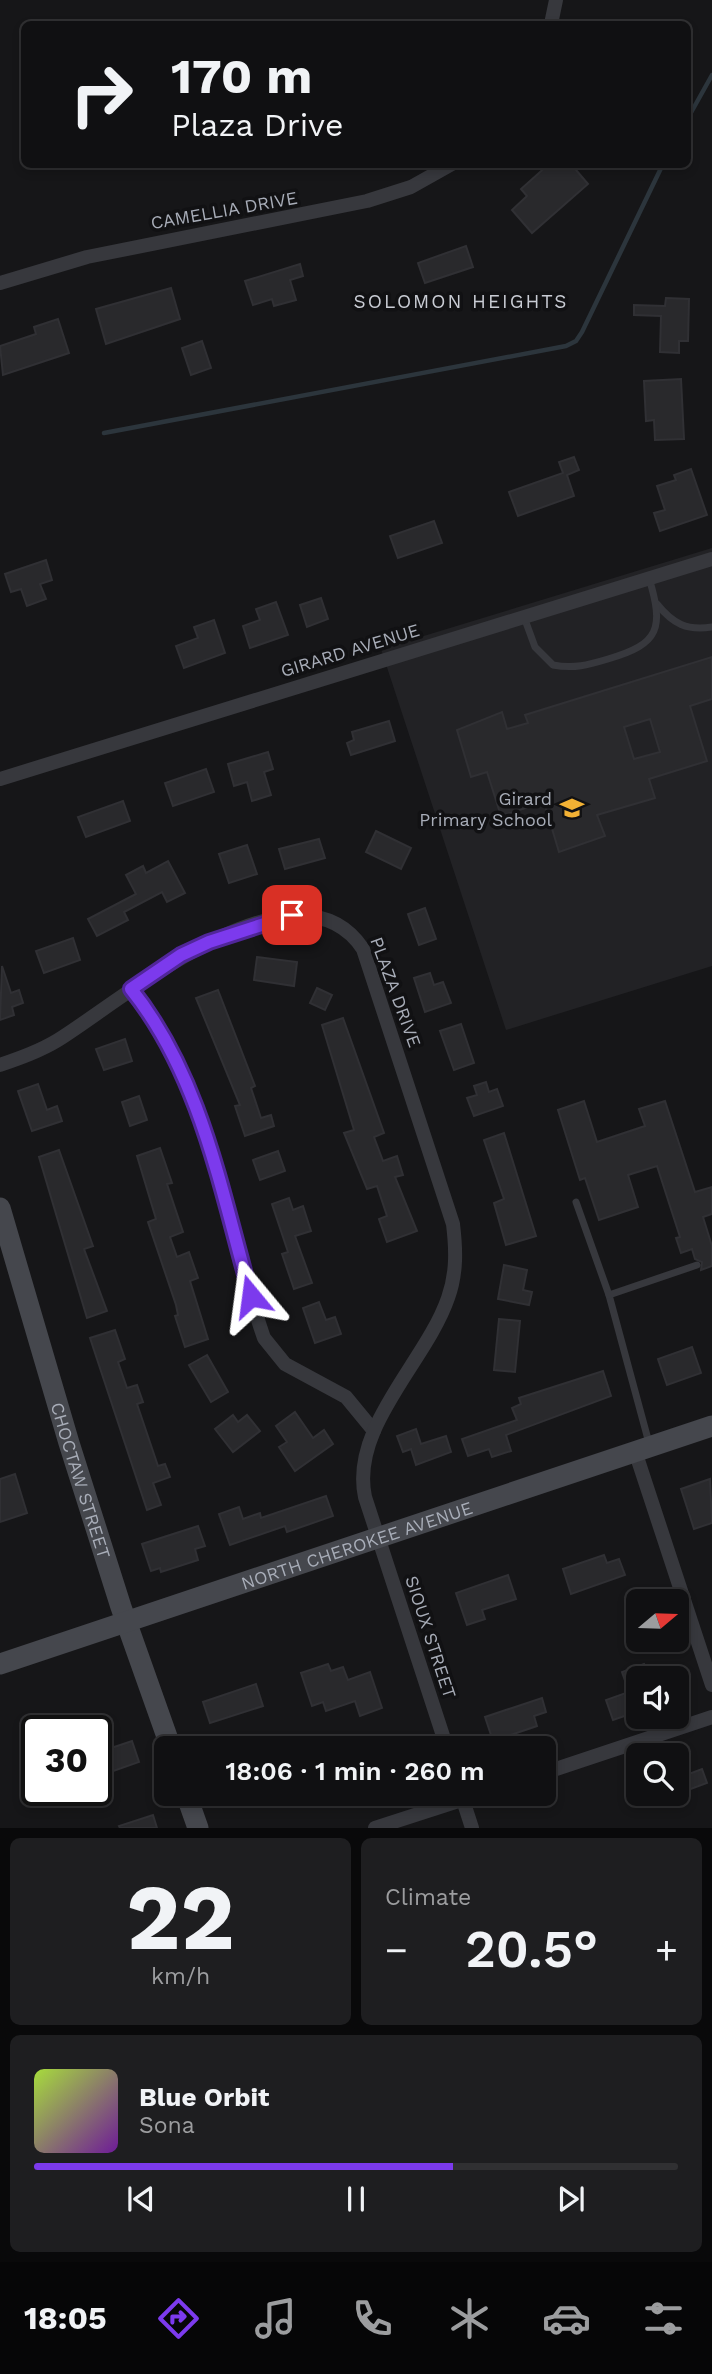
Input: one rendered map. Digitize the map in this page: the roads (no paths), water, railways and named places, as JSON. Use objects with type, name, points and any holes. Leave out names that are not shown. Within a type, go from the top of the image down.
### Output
[{"type":"street","points":[[552,21],[556,0]]},
{"type":"street","name":"CAMELLIA DRIVE","points":[[0,283],[87,257],[367,201],[411,187],[445,168]]},
{"type":"street","name":"GIRARD AVENUE","points":[[0,779],[712,559]]},
{"type":"street","name":"PLAZA DRIVE","points":[[0,1065],[42,1049],[181,955],[209,942],[292,915],[324,917],[354,934],[363,949],[453,1223],[456,1250],[454,1273],[441,1317],[374,1431],[365,1452],[362,1483],[379,1537]]},
{"type":"street","points":[[131,989],[164,1034],[188,1084],[264,1338],[285,1364],[346,1397],[374,1431]]},
{"type":"street","name":"CHOCTAW STREET","points":[[0,1208],[69,1443],[167,1736]]},
{"type":"street","name":"NORTH CHEROKEE AVENUE","points":[[0,1664],[712,1426]]},
{"type":"street","points":[[643,1449],[712,1685]]},
{"type":"street","name":"SIOUX STREET","points":[[379,1537],[443,1736]]},
{"type":"street","points":[[556,1769],[712,1717]]},
{"type":"street","points":[[190,1806],[198,1828]]},
{"type":"street","points":[[375,1828],[437,1806]]},
{"type":"street","points":[[465,1806],[472,1828]]},
{"type":"lane","points":[[524,616],[535,647],[553,665],[581,667],[637,651],[654,631],[657,604],[649,578]]},
{"type":"lane","points":[[657,604],[679,625],[694,629],[712,627]]},
{"type":"lane","points":[[576,1202],[609,1296],[643,1449]]},
{"type":"lane","points":[[609,1296],[697,1265]]},
{"type":"waterway","points":[[691,113],[712,75]]},
{"type":"waterway","points":[[104,433],[566,346],[576,341],[582,332],[661,168]]},
{"type":"place","name":"Girard Primary School","points":[[572,808]]},
{"type":"district","name":"SOLOMON HEIGHTS","points":[[461,301]]}]
